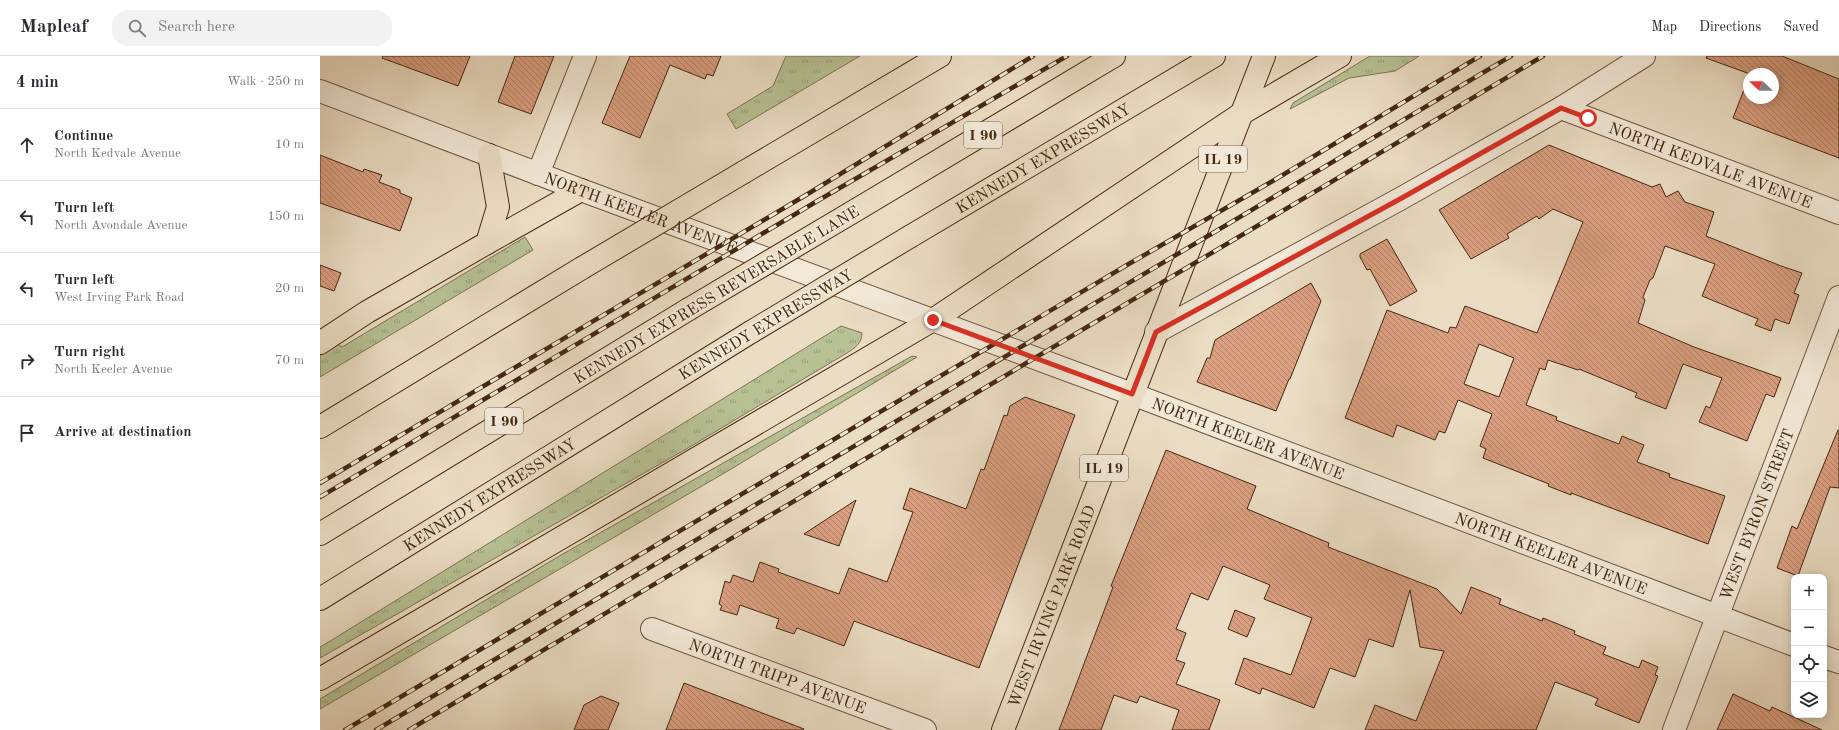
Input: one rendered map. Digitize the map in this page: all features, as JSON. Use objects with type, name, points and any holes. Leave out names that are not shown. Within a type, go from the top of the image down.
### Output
[{"type":"main road","points":[[320,427],[582,268],[940,56]]},
{"type":"main road","name":"KENNEDY EXPRESS REVERSABLE LANE","points":[[320,534],[689,309],[1114,56]]},
{"type":"main road","name":"KENNEDY EXPRESSWAY","points":[[320,599],[751,332],[1214,56]]},
{"type":"main road","name":"WEST IRVING PARK ROAD","points":[[1002,730],[1264,56]]},
{"type":"main road","points":[[320,679],[933,320],[1241,114],[1340,56]]},
{"type":"main road","points":[[487,243],[498,207],[489,155]]},
{"type":"main road","points":[[320,343],[366,312],[581,190]]},
{"type":"street","points":[[538,174],[584,56]]},
{"type":"street","points":[[1156,332],[1400,199],[1561,108],[1644,56]]},
{"type":"street","name":"NORTH KEELER AVENUE","points":[[320,91],[538,174],[1132,394],[1791,644]]},
{"type":"street","name":"NORTH KEDVALE AVENUE","points":[[1561,108],[1839,213]]},
{"type":"street","name":"WEST BYRON STREET","points":[[1674,730],[1839,297]]},
{"type":"street","name":"NORTH TRIPP AVENUE","points":[[652,629],[925,730]]},
{"type":"street","points":[[1827,658],[1839,662]]},
{"type":"green space","points":[[786,56],[860,56],[736,129],[727,114],[773,86]]},
{"type":"green space","points":[[1370,56],[1419,56],[1395,71],[1349,78],[1290,109],[1293,103]]},
{"type":"green space","points":[[525,237],[533,250],[320,377],[320,356],[338,344],[342,347]]},
{"type":"green space","points":[[841,326],[862,333],[861,340],[847,353],[688,448],[320,658],[320,647]]},
{"type":"green space","points":[[912,356],[917,357],[726,472],[320,709],[320,699],[561,555]]},
{"type":"building","points":[[383,56],[470,56],[458,86],[382,58]]},
{"type":"building","points":[[515,56],[554,56],[531,114],[498,102]]},
{"type":"building","points":[[630,56],[721,56],[713,76],[707,74],[705,79],[670,65],[640,138],[602,123]]},
{"type":"building","points":[[1707,56],[1782,56],[1839,79],[1839,158],[1733,118],[1743,92],[1743,104],[1779,104],[1779,68],[1743,68],[1743,71],[1706,58]]},
{"type":"building","points":[[1549,145],[1652,187],[1660,184],[1666,197],[1678,191],[1685,202],[1714,212],[1706,236],[1802,273],[1794,293],[1799,295],[1789,324],[1775,319],[1771,331],[1755,325],[1758,319],[1702,296],[1715,264],[1665,246],[1653,278],[1650,280],[1643,297],[1645,300],[1638,323],[1694,347],[1781,378],[1774,397],[1766,394],[1747,441],[1699,422],[1706,406],[1710,408],[1722,378],[1683,364],[1666,409],[1635,397],[1637,393],[1579,369],[1578,370],[1548,360],[1545,370],[1540,368],[1526,405],[1557,417],[1556,420],[1619,444],[1622,436],[1644,445],[1637,462],[1670,474],[1669,477],[1725,496],[1708,544],[1571,493],[1571,495],[1548,486],[1549,484],[1483,458],[1486,449],[1480,446],[1492,414],[1458,400],[1445,433],[1439,431],[1435,440],[1397,425],[1393,437],[1345,418],[1387,310],[1448,333],[1450,327],[1456,328],[1465,306],[1537,333],[1583,222],[1553,209],[1539,219],[1537,216],[1507,234],[1509,238],[1471,259],[1439,210]],"holes":[[[1479,344],[1514,358],[1499,397],[1464,384]]]},
{"type":"building","points":[[320,155],[363,172],[364,169],[382,175],[379,182],[400,190],[400,193],[412,198],[400,231],[320,203]]},
{"type":"building","points":[[1387,239],[1417,291],[1390,306],[1370,269],[1367,270],[1360,257],[1360,254]]},
{"type":"building","points":[[320,265],[341,273],[334,291],[320,286]]},
{"type":"building","points":[[1311,283],[1321,301],[1276,411],[1197,382],[1207,358],[1210,358],[1215,340]]},
{"type":"building","points":[[1025,397],[1075,415],[979,668],[854,621],[844,646],[797,628],[794,634],[776,628],[779,619],[740,605],[737,615],[720,610],[722,606],[719,604],[725,581],[730,583],[733,575],[753,582],[760,562],[779,569],[778,572],[839,594],[849,568],[887,582],[913,512],[903,509],[910,488],[966,509],[981,469],[984,470],[1004,415],[1007,416],[1010,406]]},
{"type":"building","points":[[1839,430],[1839,488],[1830,487],[1799,574],[1793,574],[1777,568],[1792,526],[1797,529]]},
{"type":"building","points":[[1166,450],[1256,486],[1247,509],[1329,543],[1328,547],[1437,589],[1461,614],[1471,587],[1501,599],[1499,604],[1542,621],[1543,618],[1575,631],[1574,634],[1606,647],[1603,654],[1639,668],[1642,660],[1658,667],[1655,675],[1658,676],[1639,723],[1595,705],[1598,699],[1592,696],[1555,682],[1536,730],[1365,730],[1375,705],[1416,721],[1444,651],[1420,647],[1410,590],[1393,647],[1369,639],[1355,677],[1330,668],[1314,708],[1262,688],[1260,694],[1235,684],[1244,658],[1291,675],[1312,618],[1264,599],[1270,585],[1223,566],[1208,600],[1191,593],[1176,629],[1186,633],[1176,660],[1185,663],[1176,684],[1220,700],[1209,730],[1172,730],[1179,710],[1140,696],[1137,703],[1114,695],[1101,730],[1059,730],[1113,587],[1111,586]]},
{"type":"building","points":[[856,500],[839,546],[804,534]]},
{"type":"building","points":[[1235,610],[1255,618],[1247,637],[1228,629]]},
{"type":"building","points":[[684,683],[804,729],[666,730]]},
{"type":"building","points":[[1733,694],[1770,711],[1772,707],[1791,716],[1791,718],[1796,718],[1822,730],[1717,730]]},
{"type":"building","points":[[601,696],[619,703],[608,730],[574,730],[584,705]]},
{"type":"railway","points":[[320,483],[806,195],[1033,56]]},
{"type":"railway","points":[[320,497],[819,200],[1067,56]]},
{"type":"railway","points":[[345,730],[1127,265],[1271,182],[1480,56]]},
{"type":"railway","points":[[376,730],[1511,56]]},
{"type":"railway","points":[[409,730],[1543,56]]},
{"type":"route","points":[[933,320],[1132,394],[1156,332],[1400,199],[1561,108],[1588,118]]}]
